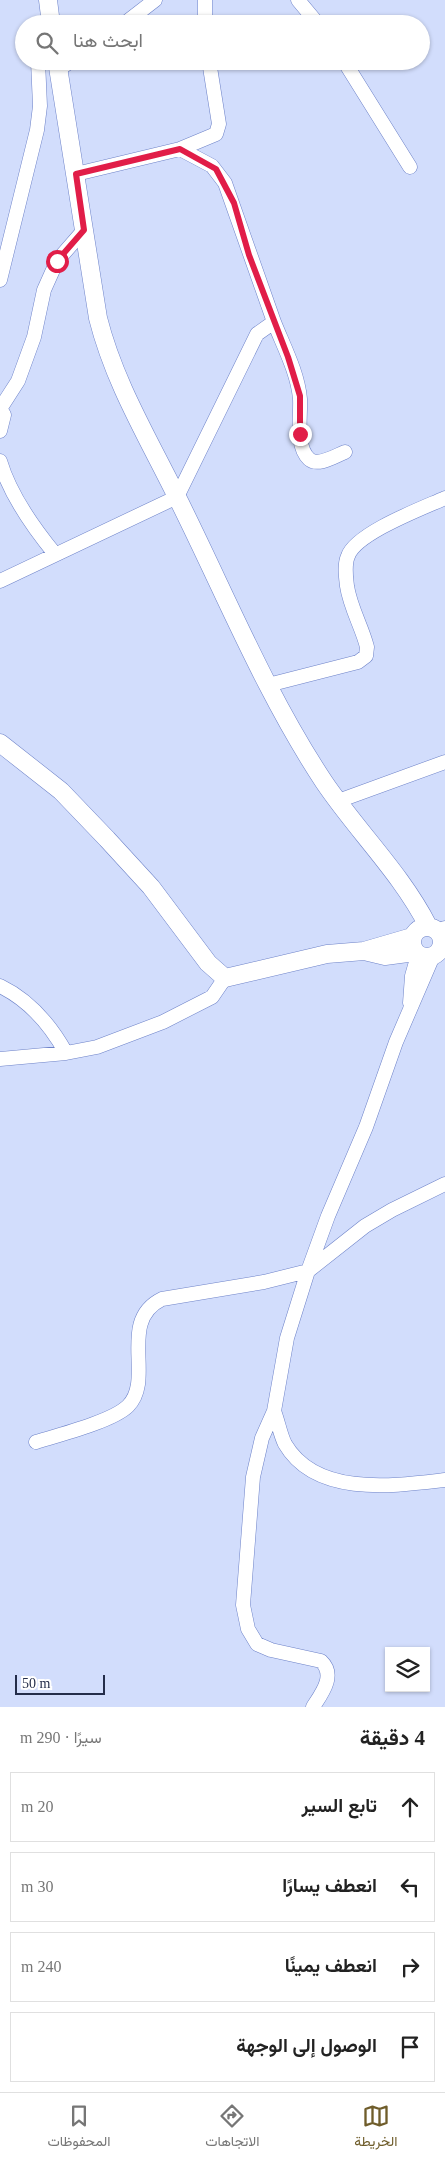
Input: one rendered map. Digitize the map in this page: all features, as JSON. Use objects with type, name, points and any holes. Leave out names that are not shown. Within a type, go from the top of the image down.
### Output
[{"type":"street","points":[[48,0],[50,15]]},
{"type":"street","points":[[136,15],[156,0]]},
{"type":"street","points":[[204,0],[205,15]]},
{"type":"street","points":[[298,0],[310,15]]},
{"type":"street","points":[[0,280],[37,130],[40,106],[38,70]]},
{"type":"street","points":[[63,70],[93,293],[104,346],[128,403],[177,497],[268,685],[304,750],[338,801],[386,862],[421,912],[431,941],[411,986],[411,1008],[308,1271],[287,1338],[274,1411],[262,1438],[253,1477],[243,1605],[248,1630],[257,1644],[272,1650],[322,1661],[326,1666],[328,1679],[312,1707]]},
{"type":"street","points":[[76,174],[180,149],[216,134],[219,129],[210,70]]},
{"type":"street","points":[[350,70],[410,167]]},
{"type":"street","points":[[180,149],[212,166],[225,183],[288,357],[300,396],[303,448],[308,458],[315,462],[322,462],[345,452]]},
{"type":"street","points":[[0,431],[4,415],[0,409],[18,381],[34,337],[44,290],[57,261],[84,230]]},
{"type":"street","points":[[0,581],[177,497],[257,334],[274,322]]},
{"type":"street","points":[[0,461],[8,483],[35,529],[55,554]]},
{"type":"street","points":[[268,685],[358,662],[366,656],[367,647],[347,586],[346,569],[348,554],[364,538],[388,524],[445,498]]},
{"type":"street","points":[[0,743],[61,791],[107,838],[151,888],[208,963],[225,978]]},
{"type":"street","points":[[338,801],[445,762]]},
{"type":"street","points":[[0,1059],[66,1053],[97,1047],[163,1022],[212,997],[225,978],[327,954],[364,951],[431,941]]},
{"type":"street","points":[[0,986],[38,1013],[66,1053]]},
{"type":"street","points":[[36,1442],[94,1423],[127,1407],[134,1398],[137,1385],[139,1329],[142,1315],[150,1305],[162,1300],[264,1282],[308,1271],[364,1226],[445,1184]]},
{"type":"street","points":[[274,1411],[284,1442],[296,1459],[320,1476],[350,1483],[372,1484],[445,1480]]},
{"type":"route","points":[[57,261],[84,230],[76,174],[180,149],[205,161],[220,173],[234,203],[249,255],[288,357],[300,396],[300,434]]}]
